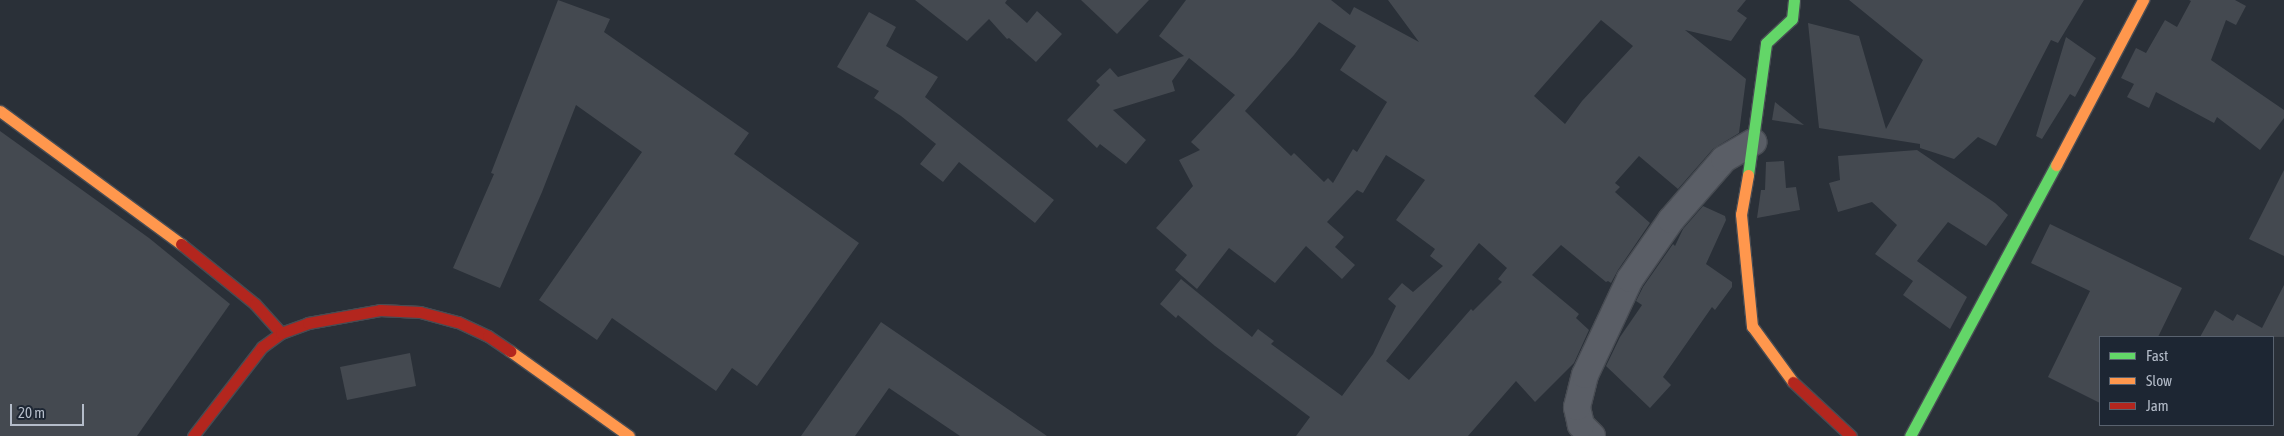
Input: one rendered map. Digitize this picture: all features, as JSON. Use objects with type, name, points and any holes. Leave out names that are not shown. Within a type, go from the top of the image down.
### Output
[{"type":"street","points":[[1910,436],[2143,0]]},
{"type":"street","points":[[1799,6],[1766,43],[1754,142],[1741,214],[1752,326],[1790,380],[1851,436]]},
{"type":"street","points":[[0,111],[180,243],[256,304],[281,334]]},
{"type":"street","points":[[1592,436],[1581,425],[1577,407],[1585,375],[1630,279],[1671,220],[1724,159],[1754,142]]},
{"type":"street","points":[[193,436],[262,346],[281,334],[308,323],[380,310],[420,312],[458,322],[488,336],[630,436]]},
{"type":"building","points":[[558,0],[610,19],[604,32],[749,133],[734,154],[859,243],[757,386],[732,368],[716,391],[612,318],[597,340],[539,300],[642,152],[576,105],[542,192],[500,288],[453,268],[494,174],[491,173]]},
{"type":"building","points":[[915,0],[1007,0],[1005,3],[1027,23],[1037,11],[1062,34],[1036,62],[1009,38],[1007,39],[989,19],[967,41]]},
{"type":"building","points":[[1081,0],[1149,0],[1117,34]]},
{"type":"building","points":[[1186,0],[1331,0],[1350,15],[1354,7],[1419,42],[1388,0],[1746,0],[1737,11],[1747,18],[1731,41],[1685,30],[1746,79],[1739,133],[1713,149],[1678,189],[1639,156],[1615,183],[1620,187],[1615,192],[1650,223],[1611,283],[1606,282],[1561,245],[1532,275],[1579,314],[1576,318],[1589,330],[1574,363],[1535,402],[1516,381],[1468,436],[1296,436],[1310,417],[1215,346],[1178,315],[1176,318],[1160,304],[1181,279],[1252,337],[1258,329],[1274,341],[1271,344],[1342,396],[1373,354],[1396,306],[1388,299],[1402,283],[1413,292],[1443,266],[1430,256],[1435,249],[1396,220],[1425,180],[1386,155],[1363,193],[1357,190],[1327,222],[1344,237],[1335,247],[1355,265],[1342,279],[1306,246],[1275,283],[1229,248],[1197,289],[1175,270],[1187,255],[1156,228],[1193,186],[1179,160],[1200,150],[1191,142],[1235,95],[1189,58],[1172,81],[1175,91],[1113,110],[1146,140],[1126,164],[1100,144],[1097,148],[1067,120],[1100,85],[1096,81],[1110,68],[1118,77],[1184,56],[1159,36]],"holes":[[[1601,20],[1633,46],[1582,101],[1565,124],[1534,96]],[[1319,22],[1356,46],[1340,70],[1387,102],[1357,152],[1353,149],[1333,183],[1328,178],[1324,182],[1294,153],[1291,156],[1245,111],[1294,55]],[[1479,243],[1507,268],[1498,279],[1502,282],[1473,311],[1471,309],[1409,380],[1386,361]]]},
{"type":"building","points":[[1849,0],[2084,0],[2058,43],[2051,40],[1996,146],[1978,137],[1954,159],[1920,148],[1920,144],[1819,128],[1808,23],[1859,36],[1886,129],[1923,60]]},
{"type":"building","points":[[2189,0],[2235,0],[2246,6],[2236,25],[2226,20],[2211,60],[2284,110],[2284,118],[2260,150],[2217,117],[2214,123],[2156,92],[2149,108],[2127,97],[2134,84],[2121,78],[2136,48],[2146,53],[2165,20],[2177,27],[2191,1]]},
{"type":"building","points":[[869,12],[896,27],[886,46],[938,77],[925,97],[1054,200],[1035,223],[959,162],[943,182],[920,164],[936,144],[901,116],[874,98],[879,91],[837,67]]},
{"type":"building","points":[[2066,37],[2096,58],[2075,97],[2070,94],[2042,139],[2036,136]]},
{"type":"building","points":[[1775,102],[1804,125],[1772,120]]},
{"type":"building","points":[[0,131],[149,238],[230,304],[137,436],[0,436]]},
{"type":"building","points":[[1917,150],[1995,203],[2008,215],[1986,246],[1948,222],[1917,261],[1967,297],[1950,329],[1903,295],[1913,281],[1875,254],[1897,225],[1872,202],[1838,212],[1829,183],[1840,180],[1838,156]]},
{"type":"building","points":[[1784,161],[1786,188],[1796,187],[1800,210],[1757,218],[1761,190],[1765,190],[1766,162]]},
{"type":"building","points":[[2284,170],[2284,256],[2249,239]]},
{"type":"building","points":[[1703,206],[1725,216],[1726,220],[1706,264],[1732,282],[1732,287],[1715,310],[1712,307],[1663,377],[1671,385],[1650,408],[1606,366],[1620,337],[1642,305],[1636,301],[1643,287],[1673,244],[1675,246],[1683,229]]},
{"type":"building","points":[[2050,224],[2182,288],[2158,336],[2099,336],[2099,402],[2048,377],[2090,291],[2031,263]]},
{"type":"building","points":[[2284,285],[2284,337],[2201,336],[2215,310],[2233,321],[2237,314],[2262,328]]},
{"type":"building","points":[[881,322],[1047,436],[960,436],[889,388],[855,436],[801,436]]},
{"type":"building","points":[[410,353],[416,386],[347,400],[340,367]]},
{"type":"traffic: fast","points":[[1748,175],[1766,43],[1792,19],[1794,0]]},
{"type":"traffic: fast","points":[[1910,436],[2056,165]]},
{"type":"traffic: slow","points":[[2056,165],[2143,0]]},
{"type":"traffic: slow","points":[[0,111],[181,244]]},
{"type":"traffic: slow","points":[[1748,175],[1741,214],[1752,326],[1793,382]]},
{"type":"traffic: slow","points":[[510,351],[629,436]]},
{"type":"traffic: jam","points":[[181,244],[255,304],[281,333]]},
{"type":"traffic: jam","points":[[193,436],[262,347],[281,333],[308,323],[380,310],[420,312],[458,322],[488,336],[510,351]]},
{"type":"traffic: jam","points":[[1793,382],[1851,436]]}]
